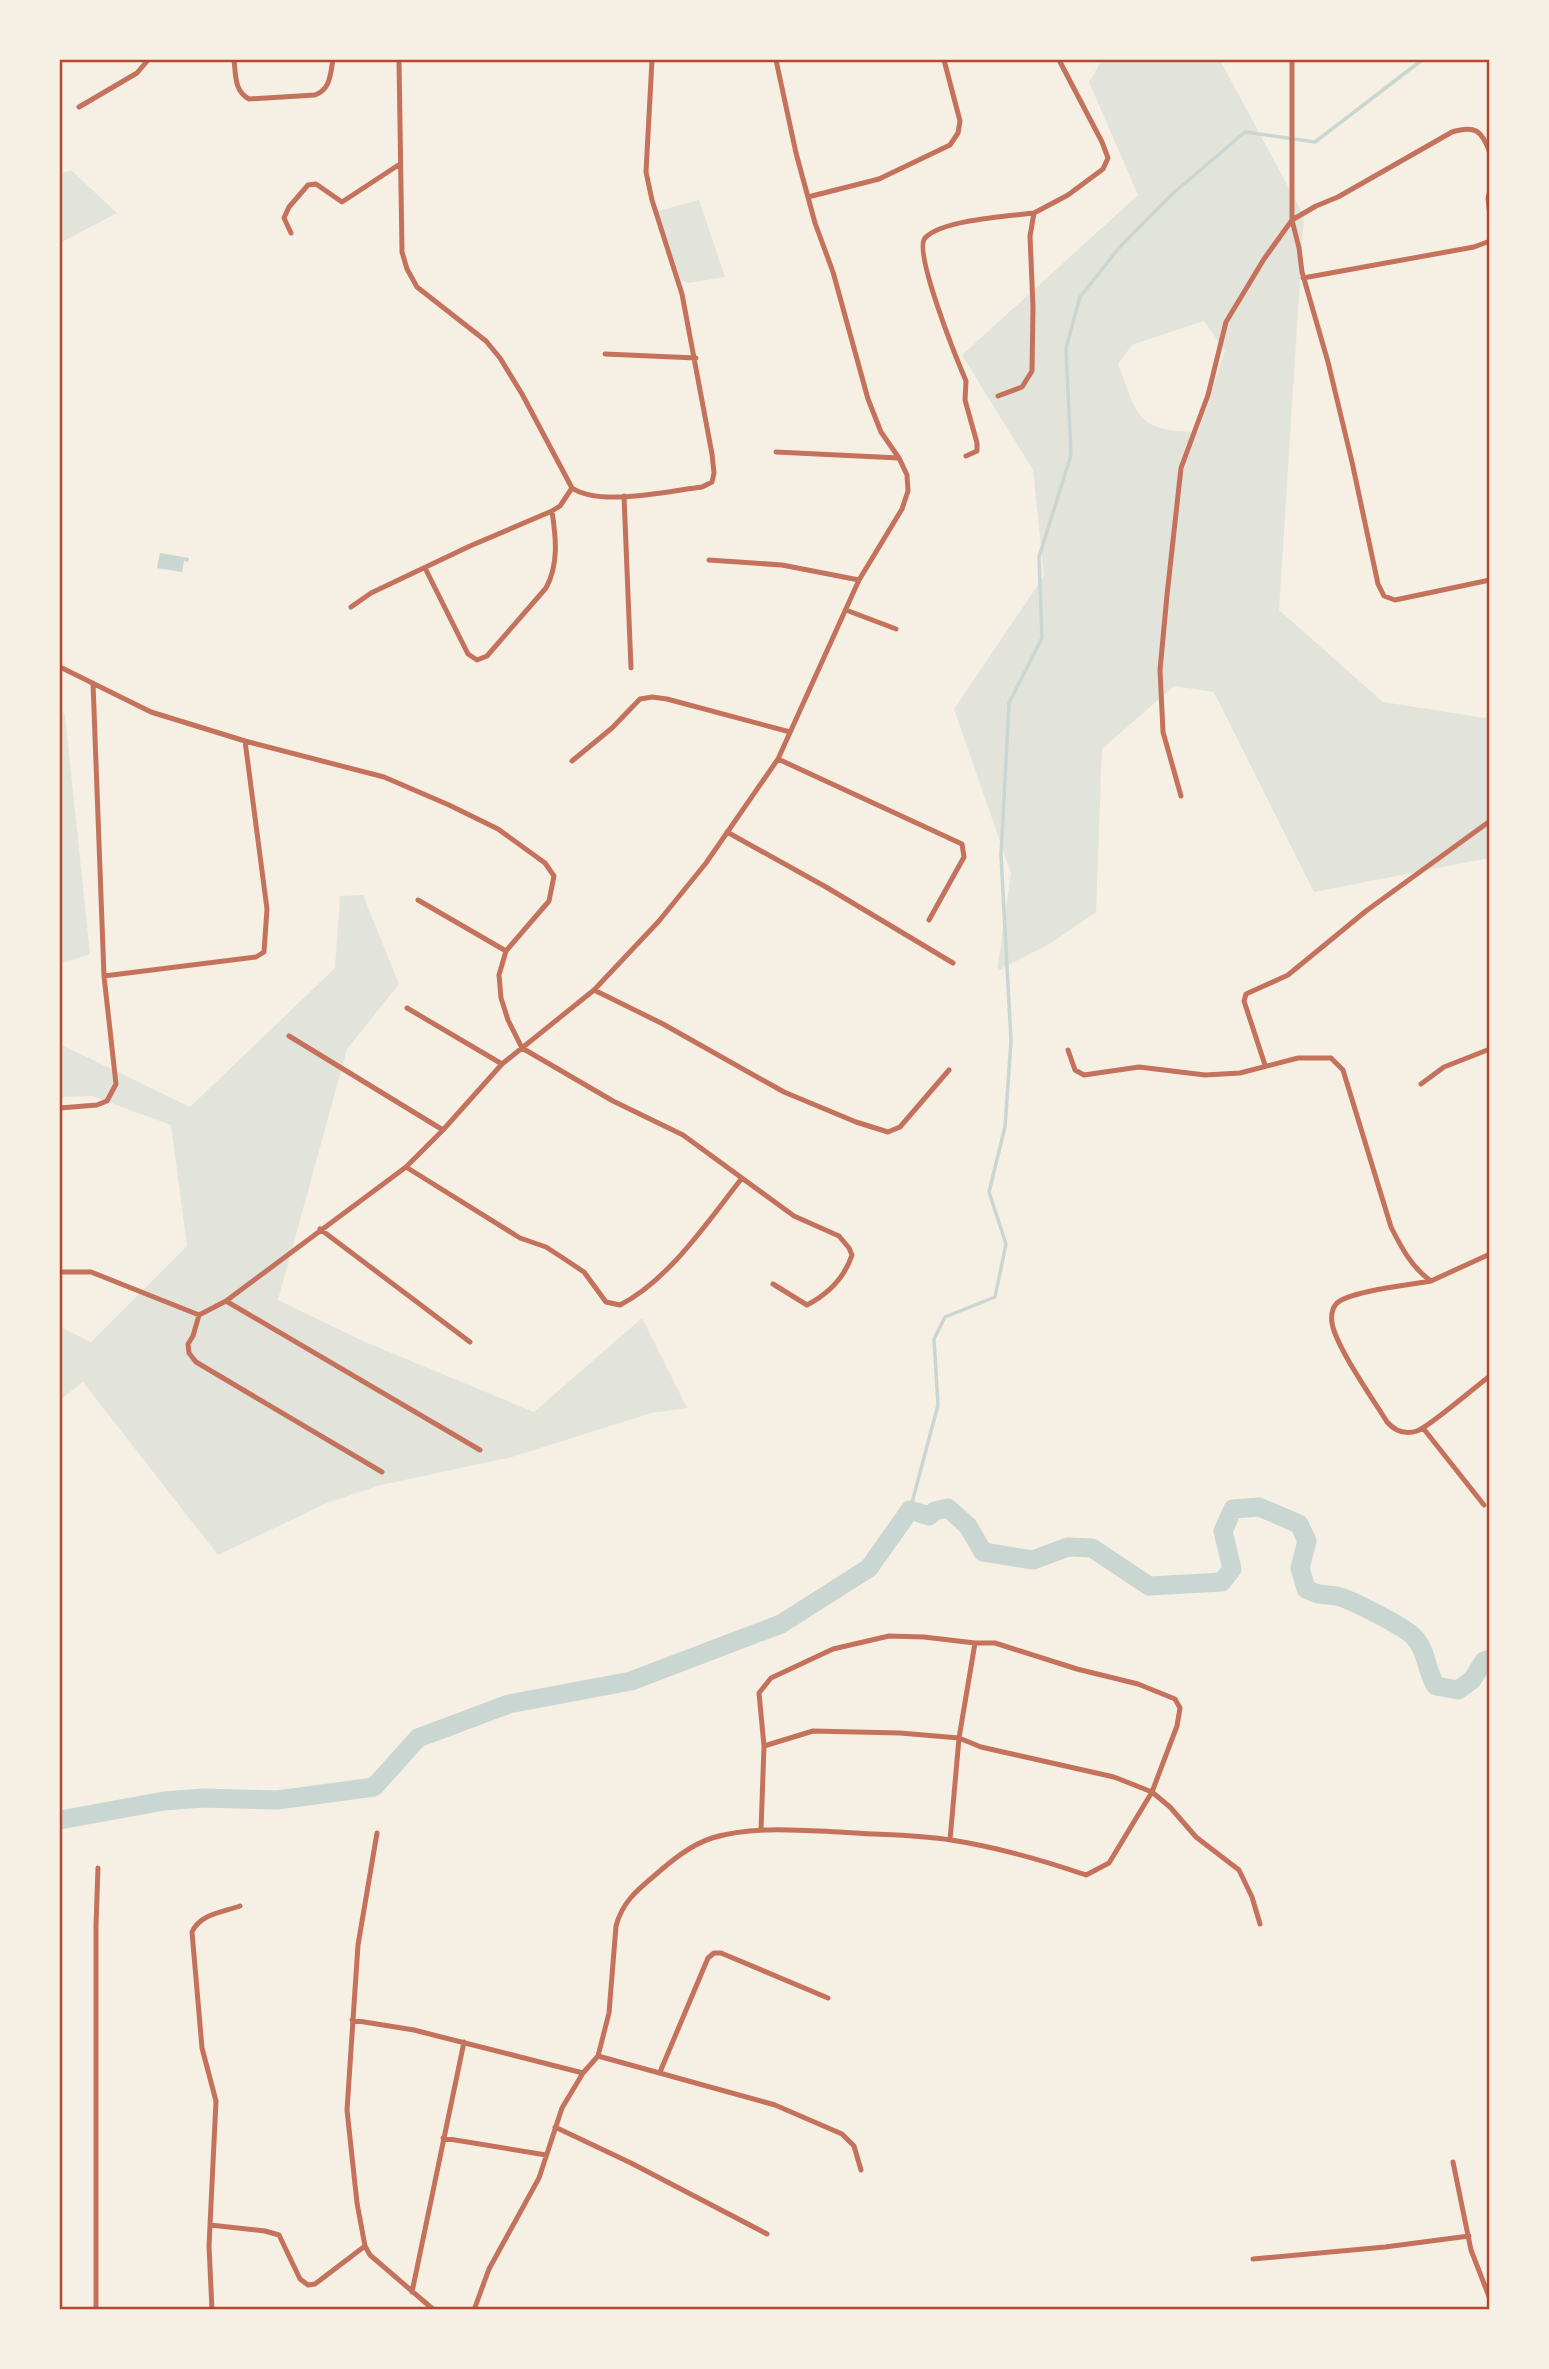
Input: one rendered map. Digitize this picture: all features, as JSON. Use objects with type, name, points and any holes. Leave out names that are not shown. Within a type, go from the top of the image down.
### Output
[{"type":"street","points":[[79,107],[136,73],[148,60]]},
{"type":"street","points":[[234,60],[237,87],[242,95],[249,99],[322,92],[328,86],[333,60]]},
{"type":"street","points":[[399,60],[402,253],[407,269],[417,287],[486,341],[500,358],[572,488],[583,495],[610,498],[702,487],[712,482],[714,473],[696,358],[682,294],[652,200],[646,172],[652,60]]},
{"type":"street","points":[[382,1472],[196,1362],[188,1344],[199,1315],[226,1301],[406,1167],[502,1064],[594,990],[659,921],[778,760],[859,580],[902,509],[908,491],[907,475],[881,432],[868,399],[796,153],[776,60]]},
{"type":"street","points":[[808,197],[878,179],[950,145],[958,133],[960,121],[944,60]]},
{"type":"street","points":[[966,456],[977,451],[977,443],[965,400],[965,381],[923,264],[922,242],[926,235],[952,224],[1034,213],[1068,195],[1103,169],[1108,158],[1102,142],[1059,60]]},
{"type":"street","points":[[1292,60],[1292,220],[1303,278],[1328,362],[1378,584],[1384,596],[1395,600],[1489,580]]},
{"type":"street","points":[[1181,796],[1163,732],[1160,670],[1181,468],[1208,395],[1226,322],[1264,259],[1292,220],[1452,132],[1466,128],[1477,130],[1489,153]]},
{"type":"street","points":[[291,233],[284,218],[289,207],[308,185],[316,184],[342,202],[400,164]]},
{"type":"street","points":[[1489,190],[1489,217]]},
{"type":"street","points":[[998,396],[1022,387],[1032,371],[1030,236],[1034,213]]},
{"type":"street","points":[[1303,278],[1474,247],[1489,241]]},
{"type":"street","points":[[605,354],[696,358]]},
{"type":"street","points":[[776,452],[899,458]]},
{"type":"street","points":[[351,607],[371,593],[552,511],[572,488]]},
{"type":"street","points":[[624,496],[631,668]]},
{"type":"street","points":[[425,568],[468,654],[477,660],[487,656],[546,588],[552,576],[556,537],[552,511]]},
{"type":"street","points":[[709,560],[782,565],[859,580]]},
{"type":"street","points":[[846,610],[896,629]]},
{"type":"street","points":[[60,667],[151,712],[245,741],[384,777],[449,804],[499,829],[545,863],[554,876],[549,901],[506,951],[499,975],[501,998],[522,1048],[613,1101],[683,1135],[794,1216],[839,1236],[852,1255],[849,1265],[827,1294],[807,1306],[773,1284]]},
{"type":"street","points":[[60,1108],[97,1105],[107,1101],[116,1084],[104,976],[93,683]]},
{"type":"street","points":[[572,761],[612,728],[640,699],[652,697],[790,732]]},
{"type":"street","points":[[104,976],[256,957],[264,952],[267,909],[245,741]]},
{"type":"street","points":[[778,760],[962,844],[964,857],[929,920]]},
{"type":"street","points":[[1265,1065],[1244,1001],[1246,994],[1288,975],[1366,911],[1489,821]]},
{"type":"street","points":[[727,832],[953,963]]},
{"type":"street","points":[[418,900],[506,951]]},
{"type":"street","points":[[594,990],[663,1024],[784,1092],[856,1122],[888,1132],[900,1127],[949,1070]]},
{"type":"street","points":[[407,1007],[502,1064]]},
{"type":"street","points":[[289,1036],[443,1130]]},
{"type":"street","points":[[1421,1084],[1444,1067],[1489,1049]]},
{"type":"street","points":[[1068,1050],[1075,1070],[1084,1075],[1139,1067],[1205,1075],[1229,1074],[1298,1058],[1331,1058],[1343,1070],[1391,1227],[1402,1249],[1423,1276],[1431,1281]]},
{"type":"street","points":[[406,1167],[520,1238],[547,1247],[584,1272],[606,1302],[620,1305],[635,1298],[669,1266],[742,1178]]},
{"type":"street","points":[[320,1229],[470,1342]]},
{"type":"street","points":[[1489,1254],[1431,1281],[1353,1295],[1338,1302],[1333,1309],[1332,1323],[1340,1343],[1394,1430],[1415,1432],[1423,1428],[1489,1378]]},
{"type":"street","points":[[60,1272],[91,1272],[199,1315]]},
{"type":"street","points":[[226,1301],[480,1450]]},
{"type":"street","points":[[1423,1428],[1483,1505]]},
{"type":"street","points":[[474,2309],[489,2269],[538,2178],[562,2108],[583,2073],[598,2056],[609,2013],[615,1926],[627,1899],[656,1874],[702,1842],[761,1830],[898,1835],[950,1840],[1043,1861],[1086,1875],[1109,1863],[1152,1792],[1177,1726],[1180,1708],[1175,1699],[1138,1684],[1077,1669],[995,1643],[889,1636],[833,1649],[771,1678],[759,1693],[764,1746],[761,1830]]},
{"type":"street","points":[[950,1840],[959,1738],[975,1643]]},
{"type":"street","points":[[764,1746],[813,1731],[900,1733],[959,1738],[981,1746],[1114,1777],[1152,1792],[1170,1807],[1196,1837],[1239,1870],[1252,1897],[1260,1924]]},
{"type":"street","points":[[377,1833],[358,1945],[347,2110],[357,2203],[365,2246],[370,2255],[434,2309]]},
{"type":"street","points":[[96,2309],[96,1939],[99,1868]]},
{"type":"street","points":[[212,2309],[210,2225],[216,2101],[202,2048],[192,1931],[195,1924],[203,1918],[240,1906]]},
{"type":"street","points":[[660,2072],[709,1958],[714,1953],[721,1953],[828,1998]]},
{"type":"street","points":[[352,2020],[414,2030],[583,2073]]},
{"type":"street","points":[[412,2292],[464,2042]]},
{"type":"street","points":[[598,2056],[775,2105],[842,2134],[854,2146],[861,2170]]},
{"type":"street","points":[[555,2127],[631,2163],[767,2234]]},
{"type":"street","points":[[443,2138],[546,2155]]},
{"type":"street","points":[[1453,2162],[1469,2236],[1489,2299]]},
{"type":"street","points":[[210,2225],[279,2235],[300,2279],[308,2286],[315,2284],[365,2246]]},
{"type":"street","points":[[1254,2259],[1385,2248],[1469,2236]]},
{"type":"shaded area","points":[[1102,60],[1220,60],[1304,216],[1279,610],[1383,702],[1485,718],[1489,716],[1489,858],[1314,892],[1214,692],[1174,686],[1102,749],[1096,912],[1051,943],[997,971],[1011,873],[954,709],[1044,576],[1033,470],[962,355],[1138,195],[1089,82]],"holes":[[[1204,321],[1225,351],[1198,432],[1162,428],[1142,418],[1130,397],[1118,364],[1132,345]]]},
{"type":"shaded area","points":[[71,170],[117,213],[60,243],[60,174]]},
{"type":"shaded area","points":[[699,200],[725,277],[689,283],[681,281],[658,211]]},
{"type":"shaded area","points":[[160,553],[189,558],[188,562],[184,561],[182,572],[157,568]]},
{"type":"shaded area","points":[[60,708],[65,715],[90,954],[60,964]]},
{"type":"shaded area","points":[[363,895],[399,984],[347,1049],[278,1300],[365,1342],[534,1412],[642,1318],[687,1408],[651,1413],[512,1457],[381,1485],[327,1503],[218,1555],[83,1382],[60,1400],[60,1327],[91,1342],[187,1246],[171,1125],[92,1096],[60,1097],[60,1044],[190,1107],[335,968],[340,896]]},
{"type":"waterway","points":[[910,1510],[938,1405],[934,1339],[945,1317],[995,1297],[1006,1244],[989,1192],[1005,1127],[1011,1041],[1001,855],[1009,703],[1042,638],[1039,557],[1071,455],[1066,348],[1080,297],[1119,248],[1171,195],[1245,132],[1315,142],[1422,60]]},
{"type":"waterway","points":[[60,1820],[164,1801],[203,1798],[277,1800],[374,1787],[418,1738],[509,1704],[631,1681],[781,1624],[869,1568],[910,1510],[929,1516],[935,1511],[948,1508],[968,1526],[983,1552],[1033,1560],[1068,1547],[1092,1548],[1149,1586],[1222,1582],[1232,1569],[1223,1531],[1233,1509],[1259,1507],[1299,1524],[1307,1541],[1300,1568],[1306,1589],[1353,1602],[1409,1632],[1422,1648],[1436,1686],[1458,1690],[1472,1680],[1484,1661],[1490,1659]]}]
